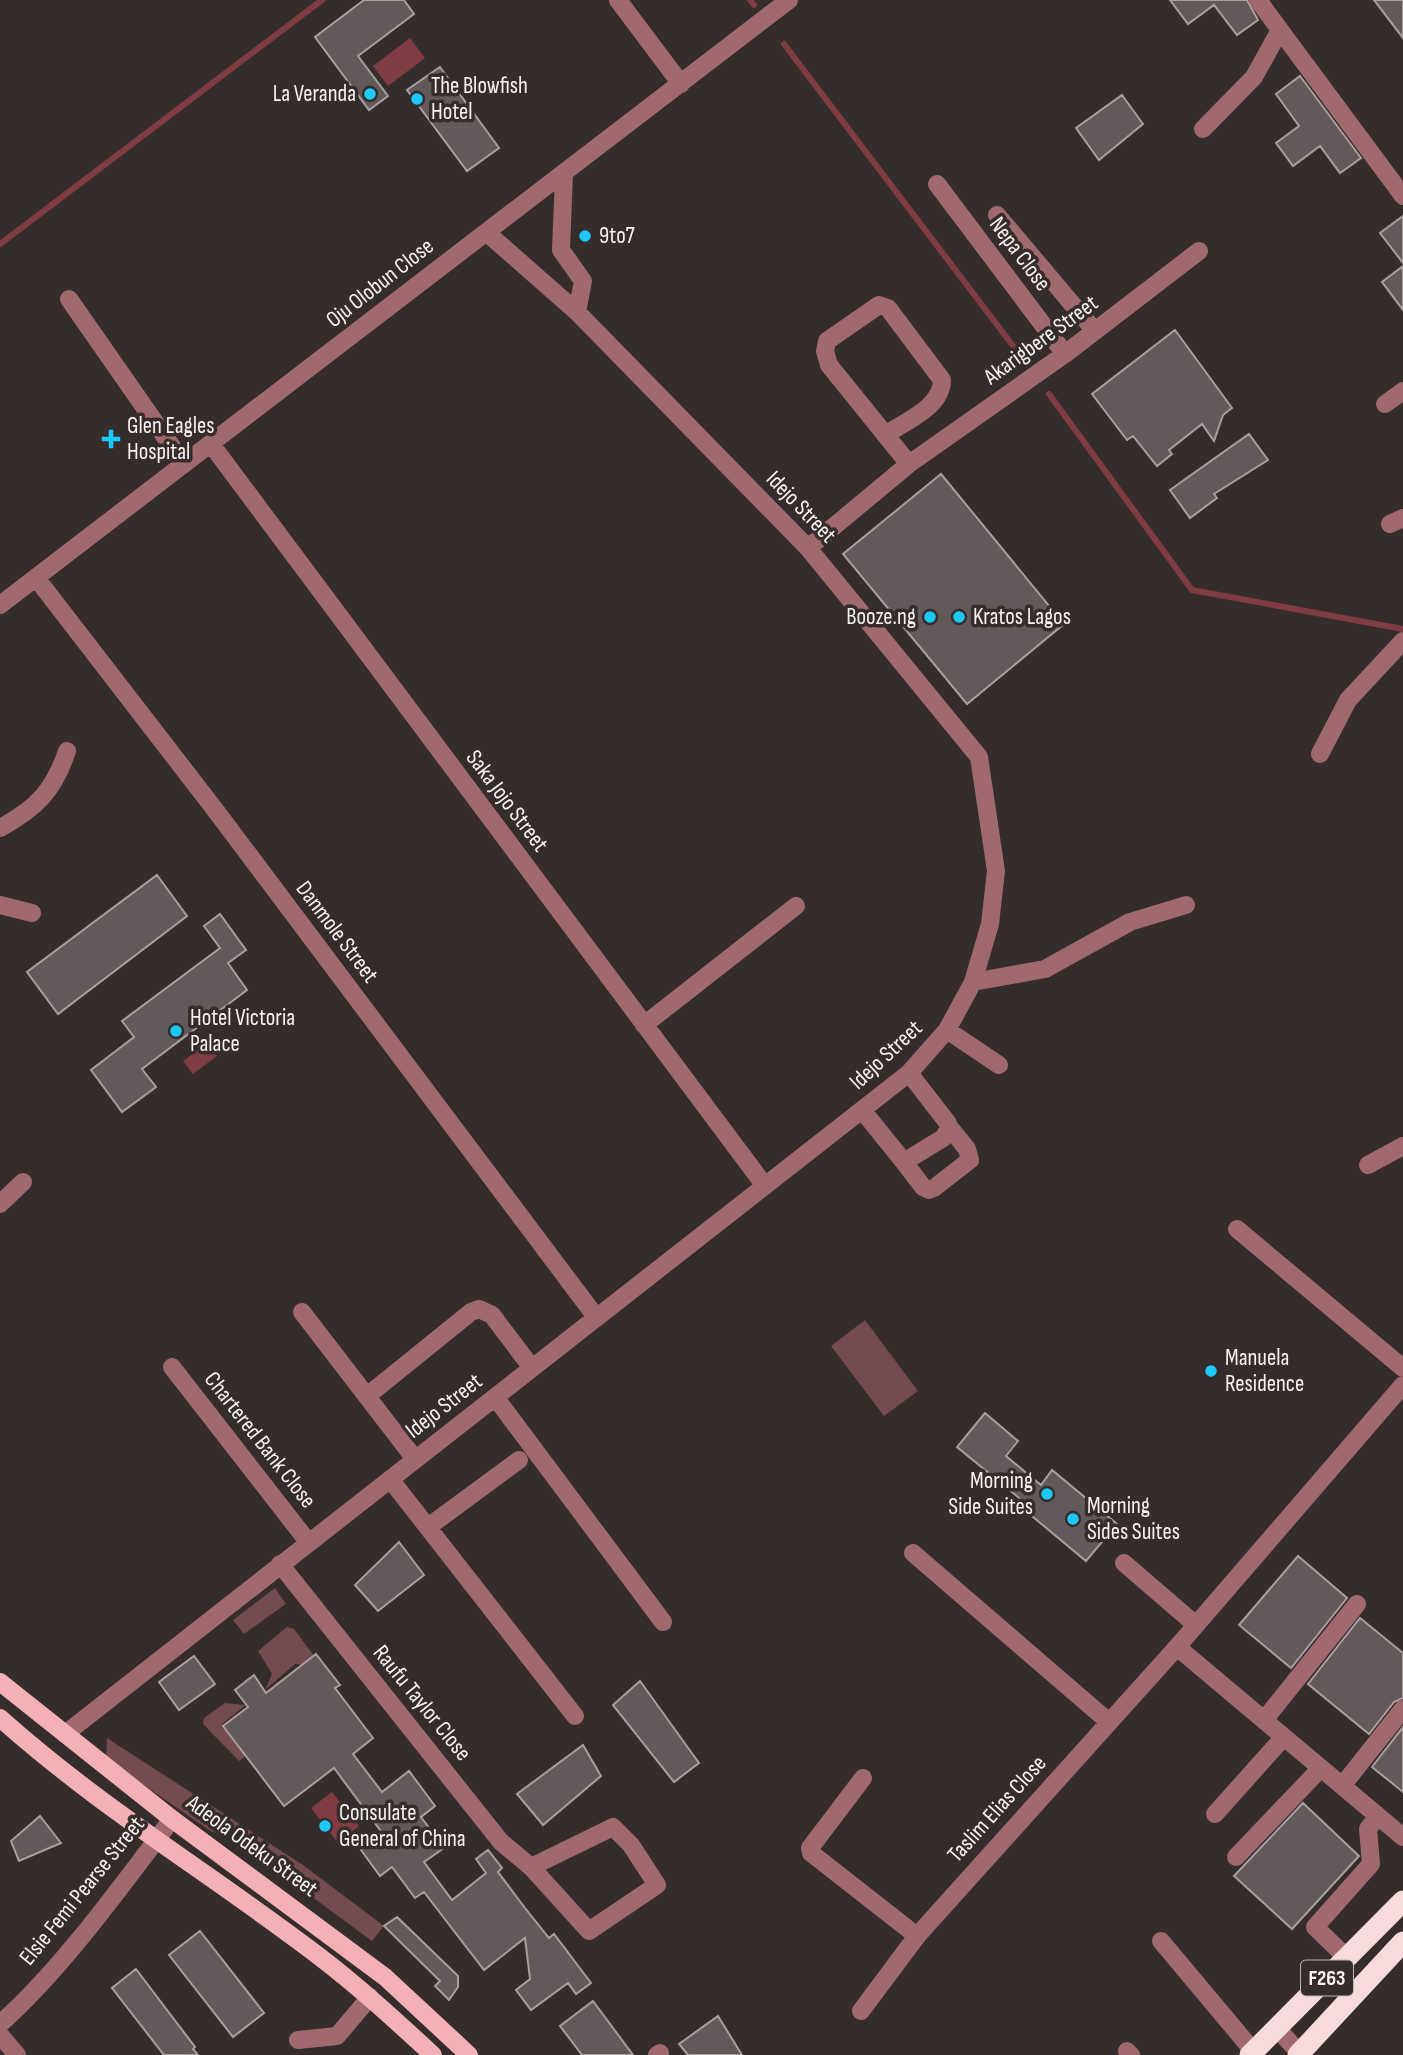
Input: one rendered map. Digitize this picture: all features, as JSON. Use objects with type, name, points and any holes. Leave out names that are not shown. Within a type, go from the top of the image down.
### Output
[{"type":"highway","name":"F263","points":[[1252,2053],[1403,1901]]},
{"type":"highway","name":"F263","points":[[1299,2054],[1403,1942]]},
{"type":"main road","name":"Adeola Odeku Street","points":[[0,1682],[172,1819],[386,1977],[469,2055]]},
{"type":"main road","points":[[0,1718],[156,1841],[316,1954],[370,1997],[433,2055]]},
{"type":"street","points":[[618,0],[681,84]]},
{"type":"street","name":"Oju Olobun Close","points":[[0,605],[486,232],[564,176],[789,0]]},
{"type":"street","points":[[1258,0],[1403,196]]},
{"type":"street","points":[[1203,129],[1254,77],[1280,30]]},
{"type":"street","points":[[564,176],[560,243],[564,256],[583,281],[577,312]]},
{"type":"street","name":"Nepa Close","points":[[937,184],[1065,354]]},
{"type":"street","points":[[997,215],[1095,331]]},
{"type":"street","name":"Idejo Street","points":[[65,1734],[909,1073],[947,1030],[973,982],[990,924],[996,871],[979,757],[808,548],[577,312],[486,232]]},
{"type":"street","name":"Akarigbere Street","points":[[808,548],[909,464],[1065,354],[1199,251]]},
{"type":"street","points":[[69,299],[184,464]]},
{"type":"street","points":[[886,435],[936,400],[942,391],[942,380],[888,308],[879,305],[827,341],[825,351],[829,365],[909,464]]},
{"type":"street","points":[[1385,404],[1403,391]]},
{"type":"street","name":"Saka Jojo Street","points":[[211,444],[765,1186]]},
{"type":"street","name":"Danmole Street","points":[[37,579],[216,811],[596,1318]]},
{"type":"street","points":[[1320,754],[1348,700],[1402,642]]},
{"type":"street","points":[[0,828],[35,804],[57,781],[67,751]]},
{"type":"street","points":[[0,905],[33,913]]},
{"type":"street","points":[[973,982],[1045,969],[1130,922],[1186,905]]},
{"type":"street","points":[[644,1025],[796,906]]},
{"type":"street","points":[[947,1030],[999,1065]]},
{"type":"street","points":[[862,1110],[923,1187],[929,1190],[970,1160],[967,1149],[909,1073]]},
{"type":"street","points":[[904,1162],[943,1138],[950,1128]]},
{"type":"street","points":[[1368,1165],[1403,1146]]},
{"type":"street","points":[[0,1204],[23,1181]]},
{"type":"street","points":[[1237,1228],[1403,1368]]},
{"type":"street","points":[[367,1396],[471,1312],[479,1309],[492,1315],[532,1368]]},
{"type":"street","points":[[302,1312],[415,1459]]},
{"type":"street","name":"Chartered Bank Close","points":[[172,1367],[309,1543]]},
{"type":"street","name":"Taslim Elias Close","points":[[861,2011],[917,1936],[1177,1647],[1403,1385]]},
{"type":"street","points":[[495,1397],[663,1622]]},
{"type":"street","points":[[428,1527],[519,1460]]},
{"type":"street","points":[[390,1479],[575,1716]]},
{"type":"street","points":[[913,1553],[1109,1722]]},
{"type":"street","points":[[1124,1563],[1196,1625]]},
{"type":"street","name":"Raufu Taylor Close","points":[[280,1564],[501,1842],[531,1867],[589,1931],[657,1885],[631,1845],[613,1827],[531,1867]]},
{"type":"street","points":[[1264,1720],[1357,1604]]},
{"type":"street","points":[[1177,1647],[1403,1837]]},
{"type":"street","points":[[1342,1786],[1403,1709]]},
{"type":"street","points":[[1214,1814],[1283,1738]]},
{"type":"street","points":[[1236,1857],[1321,1768]]},
{"type":"street","points":[[863,1778],[810,1848],[811,1853],[917,1936]]},
{"type":"street","points":[[1347,1958],[1315,1927],[1371,1864],[1368,1829],[1378,1816]]},
{"type":"street","name":"Elsie Femi Pearse Street","points":[[0,2024],[50,1971],[172,1819]]},
{"type":"street","points":[[1161,1941],[1252,2053]]},
{"type":"street","points":[[298,2040],[337,2036],[370,1997]]},
{"type":"street","points":[[1277,2028],[1299,2054]]},
{"type":"street","points":[[0,2035],[17,2055]]},
{"type":"shaded area","points":[[410,38],[425,58],[388,86],[373,66]]},
{"type":"shaded area","points":[[207,1043],[217,1056],[193,1074],[183,1061]]},
{"type":"shaded area","points":[[865,1320],[918,1391],[884,1416],[831,1346]]},
{"type":"shaded area","points":[[275,1588],[286,1604],[244,1634],[233,1620]]},
{"type":"shaded area","points":[[287,1627],[294,1629],[314,1656],[303,1665],[295,1664],[265,1690],[272,1674],[258,1651]]},
{"type":"shaded area","points":[[225,1703],[246,1705],[222,1724],[246,1756],[239,1761],[203,1724],[204,1718]]},
{"type":"shaded area","points":[[107,1738],[303,1865],[384,1926],[372,1941],[300,1888],[296,1876],[234,1836],[212,1832],[106,1759]]},
{"type":"shaded area","points":[[332,1792],[359,1826],[338,1843],[311,1808]]},
{"type":"building","points":[[364,0],[404,0],[414,14],[358,56],[388,96],[369,110],[315,37]]},
{"type":"building","points":[[1170,0],[1247,0],[1258,20],[1237,35],[1214,5],[1188,24]]},
{"type":"building","points":[[1374,0],[1403,0],[1403,38]]},
{"type":"building","points":[[440,67],[499,148],[467,171],[407,90]]},
{"type":"building","points":[[1300,76],[1361,158],[1340,173],[1320,146],[1293,166],[1276,143],[1299,126],[1276,94]]},
{"type":"building","points":[[1122,95],[1143,124],[1099,160],[1076,128]]},
{"type":"building","points":[[1403,216],[1403,263],[1380,233]]},
{"type":"building","points":[[1403,266],[1403,310],[1382,282]]},
{"type":"building","points":[[1175,330],[1232,408],[1223,415],[1214,441],[1202,424],[1169,450],[1172,454],[1157,466],[1133,436],[1127,440],[1092,394]]},
{"type":"building","points":[[1249,434],[1268,460],[1214,494],[1217,498],[1190,518],[1170,490]]},
{"type":"building","points":[[941,474],[1064,624],[967,704],[843,554]]},
{"type":"building","points":[[157,875],[187,916],[58,1014],[27,972]]},
{"type":"building","points":[[220,914],[246,950],[228,963],[247,990],[142,1069],[156,1087],[122,1112],[91,1070],[134,1037],[122,1021],[220,948],[204,926]]},
{"type":"building","name":"Morning Side Suites","points":[[985,1413],[1018,1441],[1006,1456],[1041,1485],[1052,1470],[1117,1524],[1086,1561],[1021,1507],[1024,1502],[957,1447]]},
{"type":"building","points":[[399,1542],[424,1575],[378,1611],[355,1585]]},
{"type":"building","points":[[1298,1556],[1347,1598],[1291,1668],[1239,1625]]},
{"type":"building","points":[[1360,1618],[1403,1653],[1403,1698],[1394,1702],[1369,1734],[1308,1684]]},
{"type":"building","points":[[316,1654],[340,1685],[335,1688],[373,1738],[353,1754],[382,1792],[409,1771],[435,1806],[421,1817],[444,1848],[424,1862],[452,1900],[486,1873],[476,1859],[488,1850],[502,1868],[498,1872],[525,1908],[549,1938],[554,1934],[591,1983],[576,1994],[568,1983],[531,2010],[516,1990],[530,1979],[525,1938],[484,1970],[424,1892],[415,1898],[392,1867],[380,1876],[361,1850],[383,1834],[334,1768],[284,1806],[223,1726],[248,1707],[235,1690],[254,1675],[266,1693]]},
{"type":"building","points":[[194,1656],[215,1684],[179,1710],[159,1682]]},
{"type":"building","points":[[640,1681],[699,1763],[674,1782],[613,1705]]},
{"type":"building","points":[[1403,1727],[1403,1792],[1372,1767]]},
{"type":"building","points":[[583,1745],[601,1776],[543,1825],[517,1794]]},
{"type":"building","points":[[1303,1803],[1359,1856],[1292,1929],[1234,1876]]},
{"type":"building","points":[[40,1816],[61,1843],[19,1861],[11,1841]]},
{"type":"building","points":[[397,1917],[458,1976],[458,1987],[449,2000],[435,1986],[440,1981],[384,1926]]},
{"type":"building","points":[[200,1931],[264,2013],[233,2037],[169,1955]]},
{"type":"building","points":[[136,1969],[195,2047],[193,2049],[198,2055],[164,2055],[112,1988]]},
{"type":"building","points":[[593,2001],[633,2055],[582,2055],[560,2026]]},
{"type":"building","points":[[718,2016],[742,2055],[688,2055],[679,2044]]},
{"type":"waterway","points":[[0,244],[322,0]]},
{"type":"waterway","points":[[750,0],[754,5]]},
{"type":"waterway","points":[[784,44],[1023,359]]},
{"type":"waterway","points":[[1049,394],[1192,590],[1403,629]]},
{"type":"place","name":"La Veranda","points":[[370,94]]},
{"type":"place","name":"The Blowfish Hotel","points":[[417,99]]},
{"type":"place","name":"9to7","points":[[585,236]]},
{"type":"place","name":"Glen Eagles Hospital","points":[[111,439]]},
{"type":"place","name":"Booze.ng","points":[[930,617]]},
{"type":"place","name":"Kratos Lagos","points":[[959,617]]},
{"type":"place","name":"Hotel Victoria Palace","points":[[176,1031]]},
{"type":"place","name":"Manuela Residence","points":[[1211,1371]]},
{"type":"place","name":"Morning Side Suites","points":[[1047,1494]]},
{"type":"place","name":"Morning Sides Suites","points":[[1073,1519]]},
{"type":"place","name":"Consulate General of China","points":[[325,1826]]}]
